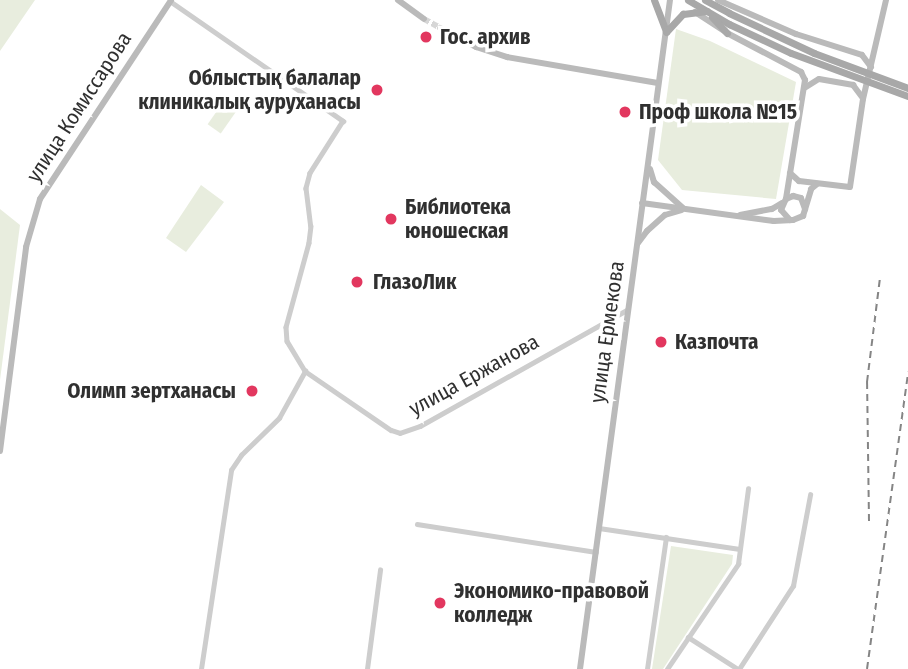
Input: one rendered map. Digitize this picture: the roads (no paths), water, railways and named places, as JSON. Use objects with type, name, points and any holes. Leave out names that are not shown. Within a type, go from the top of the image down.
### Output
[{"type":"main road","points":[[654,0],[666,32],[683,14],[695,12],[707,3]]},
{"type":"main road","points":[[688,0],[730,10],[814,53],[908,88]]},
{"type":"main road","points":[[707,3],[729,24],[791,53],[908,96]]},
{"type":"main road","points":[[707,3],[727,33]]},
{"type":"street","points":[[398,0],[424,19]]},
{"type":"street","name":"улица Ермекова","points":[[580,669],[670,0]]},
{"type":"street","points":[[718,0],[730,10],[862,55],[871,67]]},
{"type":"street","points":[[790,173],[799,181],[850,187],[863,99],[886,0]]},
{"type":"street","name":"улица Комиссарова","points":[[0,451],[26,247],[40,199],[170,1]]},
{"type":"street","name":"улица Ержанова","points":[[170,1],[342,121],[310,173],[306,188],[311,226],[309,243],[286,327],[292,351],[305,371],[391,430],[408,432],[627,310]]},
{"type":"street","points":[[695,12],[727,33],[801,72],[805,80],[782,213],[790,220]]},
{"type":"street","points":[[440,28],[476,47],[507,57],[658,83]]},
{"type":"street","points":[[862,55],[877,46]]},
{"type":"street","points":[[804,90],[810,82],[819,79],[853,85],[868,76]]},
{"type":"street","points":[[853,85],[863,99]]},
{"type":"street","points":[[649,168],[654,182],[684,209]]},
{"type":"street","points":[[642,203],[774,222],[800,218],[811,189],[817,184]]},
{"type":"street","points":[[734,215],[772,209],[793,196],[801,198],[805,209]]},
{"type":"street","points":[[637,245],[647,231],[665,215],[684,209]]},
{"type":"street","points":[[201,669],[232,470],[241,455],[279,418],[305,371]]},
{"type":"street","points":[[667,669],[738,564],[748,489]]},
{"type":"street","points":[[688,637],[739,669],[793,586],[810,495]]},
{"type":"street","points":[[416,524],[596,552]]},
{"type":"street","points":[[598,528],[739,550]]},
{"type":"street","points":[[647,669],[666,537]]},
{"type":"street","points":[[367,669],[380,570]]},
{"type":"tunnel","points":[[424,19],[440,28]]},
{"type":"railway","points":[[869,521],[867,382],[880,278]]},
{"type":"railway","points":[[867,669],[908,372]]},
{"type":"place","name":"Гос. архив","points":[[426,37]]},
{"type":"place","name":"Облыстық балалар клиникалық ауруханасы","points":[[377,90]]},
{"type":"place","name":"Проф школа №15","points":[[625,112]]},
{"type":"place","name":"Библиотека юношеская","points":[[391,219]]},
{"type":"place","name":"ГлазоЛик","points":[[357,282]]},
{"type":"place","name":"Казпочта","points":[[661,342]]},
{"type":"place","name":"Олимп зертханасы","points":[[252,391]]},
{"type":"place","name":"Экономико-правовой колледж","points":[[440,603]]}]
